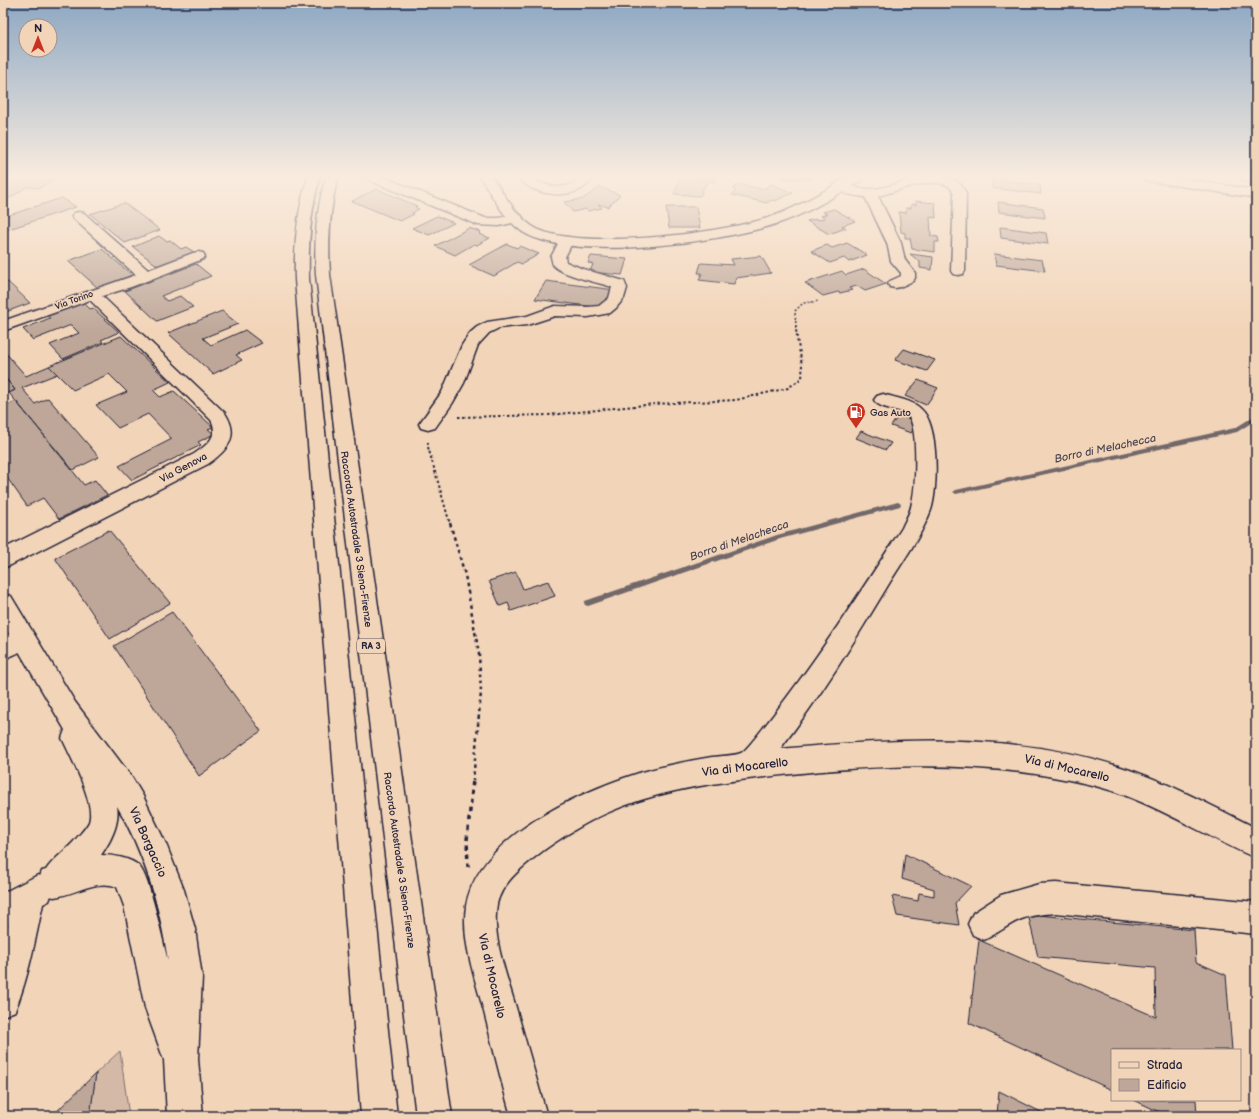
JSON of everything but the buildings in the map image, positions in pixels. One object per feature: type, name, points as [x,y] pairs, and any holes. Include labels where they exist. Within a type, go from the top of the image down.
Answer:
[{"type":"main road","points":[[94,229],[146,276]]},
{"type":"main road","points":[[303,229],[301,247],[302,279],[379,1116]]},
{"type":"main road","name":"Raccordo Autostradale 3 Siena-Firenze","points":[[321,229],[320,245],[323,275],[434,1116]]},
{"type":"main road","points":[[530,229],[533,232],[551,238],[566,241],[603,243],[638,241],[741,229]]},
{"type":"main road","points":[[887,229],[894,243],[898,261],[908,273],[908,278],[895,284]]},
{"type":"main road","points":[[958,271],[959,229]]},
{"type":"main road","points":[[428,424],[434,412],[450,393],[471,341],[486,328],[506,322],[532,319],[556,310],[602,311],[611,306],[620,288],[619,284],[578,272],[560,264],[558,257],[566,241]]},
{"type":"main road","name":"Via Torino","points":[[3,326],[92,294],[126,284],[198,256]]},
{"type":"main road","name":"Via Genova","points":[[3,559],[200,459],[217,448],[223,438],[224,427],[220,417],[92,294]]},
{"type":"main road","points":[[748,766],[797,706],[816,678],[910,532],[921,509],[926,480],[923,430],[920,420],[918,416],[908,409],[884,400]]},
{"type":"main road","name":"Via Borgaccio","points":[[3,603],[13,643],[66,710],[121,786],[133,806],[156,854],[169,890],[180,929],[186,977],[181,1060],[185,1116]]},
{"type":"main road","points":[[3,910],[41,888],[84,853],[98,833],[104,817],[100,797],[66,710]]},
{"type":"main road","name":"Via di Mocarello","points":[[529,1116],[489,970],[481,926],[482,905],[488,889],[506,862],[536,837],[576,813],[622,793],[653,783],[684,776],[748,766],[838,757],[926,753],[974,753],[1021,758],[1079,769],[1128,783],[1172,802],[1256,843]]},
{"type":"main road","points":[[41,888],[98,870],[114,870],[128,876],[132,882],[139,906],[162,1008],[181,1060]]},
{"type":"main road","points":[[3,998],[41,888]]},
{"type":"main road","points":[[984,924],[1012,906],[1039,899],[1056,898],[1256,918]]},
{"type":"path","points":[[482,905],[473,889],[468,873],[467,856],[481,692],[479,654],[465,575],[428,447],[428,424],[438,420],[467,416],[548,415],[654,404],[736,400],[788,388],[802,378],[803,369],[796,339],[795,311],[803,304],[819,301]]},
{"type":"shaded area","points":[[120,1051],[129,1116],[90,1116],[96,1073]]},
{"type":"waterway","name":"Borro di Melachecca","points":[[956,492],[1237,430],[1256,417]]},
{"type":"waterway","name":"Borro di Melachecca","points":[[588,603],[779,537],[898,504]]},
{"type":"place","name":"Gas Auto","points":[[856,429]]}]
